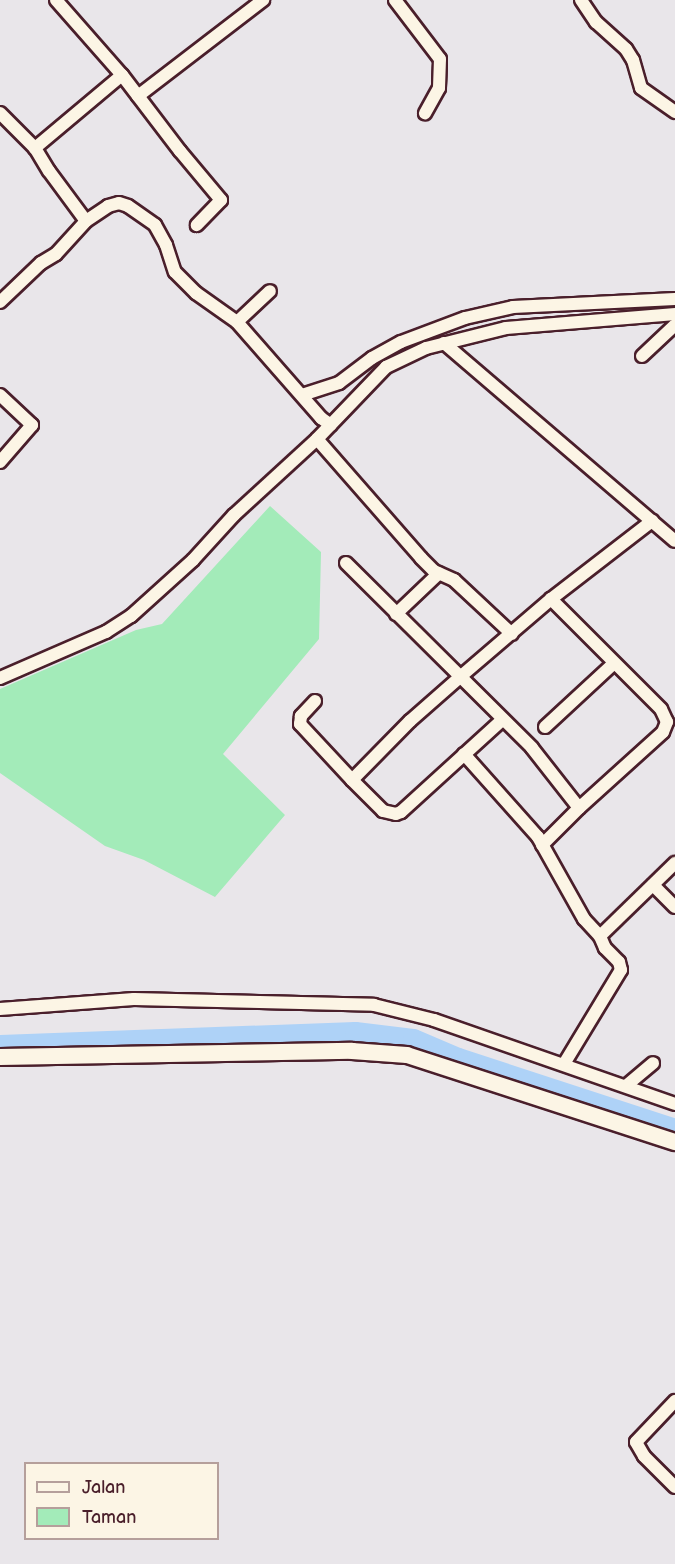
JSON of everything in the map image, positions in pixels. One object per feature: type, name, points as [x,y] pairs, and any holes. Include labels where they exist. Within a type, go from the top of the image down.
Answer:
[{"type":"street","points":[[56,0],[122,75],[221,200],[197,225]]},
{"type":"street","points":[[138,96],[263,0]]},
{"type":"street","points":[[395,0],[440,59],[439,88],[425,113]]},
{"type":"street","points":[[581,0],[596,22],[626,49],[633,60],[641,88],[675,112]]},
{"type":"street","points":[[35,148],[122,75]]},
{"type":"street","points":[[0,112],[35,148],[86,221]]},
{"type":"street","points":[[0,302],[41,263],[56,254],[86,221],[108,206],[118,203],[128,206],[155,225],[166,244],[175,272],[195,293],[237,322],[326,421]]},
{"type":"street","points":[[237,322],[270,291]]},
{"type":"street","points":[[303,396],[339,383],[391,347],[434,328],[465,318],[513,307],[675,299]]},
{"type":"street","points":[[0,678],[106,633],[131,616],[193,560],[234,515],[317,439],[326,421],[386,367],[426,348],[506,328],[675,314]]},
{"type":"street","points":[[642,356],[675,325]]},
{"type":"street","points":[[444,343],[675,541]]},
{"type":"street","points":[[0,395],[32,425],[0,462]]},
{"type":"street","points":[[317,439],[420,558],[439,573],[454,580],[512,634]]},
{"type":"street","points":[[352,780],[410,721],[460,677],[551,599],[652,521]]},
{"type":"street","points":[[346,563],[532,748],[579,808]]},
{"type":"street","points":[[396,614],[439,573]]},
{"type":"street","points":[[542,845],[579,808],[671,725],[661,709],[613,664],[551,599]]},
{"type":"street","points":[[545,727],[613,664]]},
{"type":"street","points":[[315,701],[302,716],[300,724],[383,811],[396,814],[502,720]]},
{"type":"street","points":[[465,754],[530,826],[584,920],[600,936],[605,948],[620,962],[621,970],[564,1064]]},
{"type":"street","points":[[600,936],[675,863]]},
{"type":"street","points":[[653,885],[675,907]]},
{"type":"street","points":[[0,1009],[134,999],[374,1005],[434,1020],[674,1102]]},
{"type":"street","points":[[0,1057],[352,1051],[407,1055],[675,1142]]},
{"type":"street","points":[[627,1085],[653,1063]]},
{"type":"street","points":[[675,1401],[636,1442],[644,1456],[675,1487]]},
{"type":"green space","points":[[270,506],[321,552],[319,639],[223,754],[285,815],[215,897],[144,860],[105,846],[0,773],[0,689],[136,630],[162,624]]},
{"type":"waterway","points":[[0,1045],[355,1032],[413,1039],[458,1058],[675,1129]]}]
